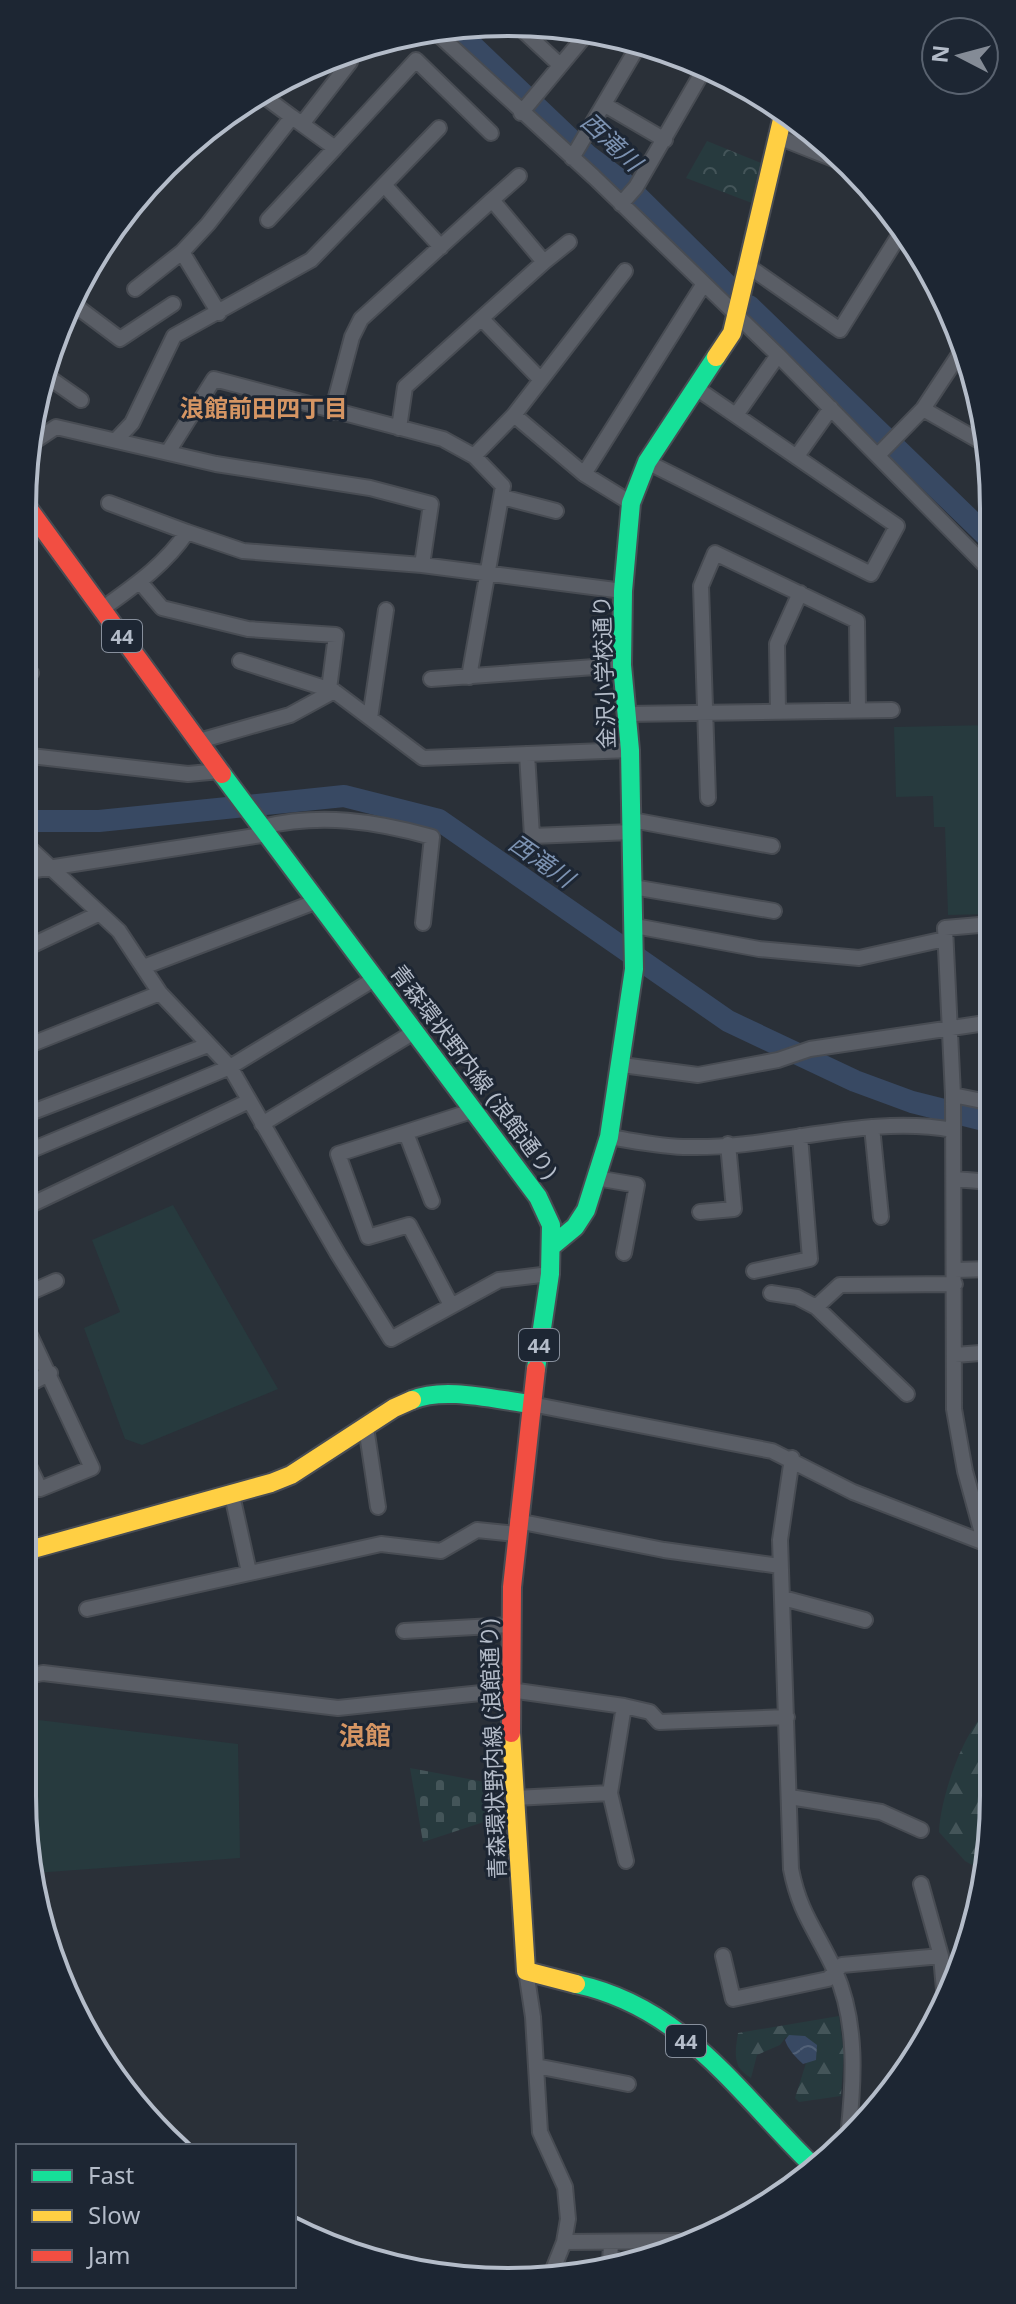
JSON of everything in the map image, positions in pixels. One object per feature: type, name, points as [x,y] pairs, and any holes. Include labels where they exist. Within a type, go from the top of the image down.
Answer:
[{"type":"main road","name":"金沢小学校通り","points":[[552,1246],[575,1227],[586,1210],[609,1137],[634,969],[630,750],[622,665],[623,591],[631,503],[647,462],[732,333],[781,124]]},
{"type":"main road","name":"青森環状野内線 (浪館通り)","points":[[36,519],[315,902],[475,1110],[543,1205],[551,1225],[550,1274],[516,1528],[511,1625],[510,1690],[526,1971]]},
{"type":"main road","points":[[36,1548],[232,1495],[291,1475],[394,1408],[422,1396],[460,1396],[531,1404]]},
{"type":"main road","name":"44","points":[[526,1971],[618,1996],[646,2007],[712,2064],[807,2160]]},
{"type":"street","points":[[530,37],[560,65]]},
{"type":"street","points":[[445,40],[528,104],[629,195],[703,285],[831,408],[887,447],[980,552]]},
{"type":"street","points":[[528,104],[580,42]]},
{"type":"street","points":[[577,151],[634,53]]},
{"type":"street","points":[[268,220],[416,60],[491,133]]},
{"type":"street","points":[[135,289],[182,252],[348,64]]},
{"type":"street","points":[[629,195],[665,140],[700,77]]},
{"type":"street","points":[[270,101],[335,148]]},
{"type":"street","points":[[605,105],[665,140]]},
{"type":"street","points":[[116,440],[132,423],[174,336],[311,260],[386,187],[439,128]]},
{"type":"street","points":[[778,137],[820,153]]},
{"type":"street","points":[[332,412],[352,337],[361,319],[519,176]]},
{"type":"street","points":[[386,187],[441,247]]},
{"type":"street","points":[[492,200],[544,262]]},
{"type":"street","points":[[748,266],[840,330],[896,240]]},
{"type":"street","points":[[399,428],[405,387],[569,242]]},
{"type":"street","points":[[182,252],[219,313]]},
{"type":"street","points":[[474,456],[514,415],[625,271]]},
{"type":"street","points":[[584,474],[703,285]]},
{"type":"street","points":[[80,309],[120,339],[173,304]]},
{"type":"street","points":[[482,319],[541,380]]},
{"type":"street","points":[[736,415],[778,355]]},
{"type":"street","points":[[887,447],[923,409],[956,359]]},
{"type":"street","points":[[168,452],[214,379],[443,439],[474,456],[503,486],[469,677]]},
{"type":"street","points":[[54,381],[81,400]]},
{"type":"street","points":[[647,462],[871,574],[897,526],[696,388]]},
{"type":"street","points":[[797,456],[831,408]]},
{"type":"street","points":[[923,409],[975,438]]},
{"type":"street","points":[[514,415],[584,474],[631,503]]},
{"type":"street","points":[[42,437],[56,427],[216,464],[370,488],[431,504],[422,565]]},
{"type":"street","points":[[502,497],[556,511]]},
{"type":"street","points":[[109,503],[243,551],[422,565],[623,591]]},
{"type":"street","points":[[102,609],[140,582],[174,552],[187,532]]},
{"type":"street","points":[[708,798],[701,586],[715,553],[857,621],[858,710]]},
{"type":"street","points":[[140,582],[162,608],[248,629],[336,635],[332,690]]},
{"type":"street","points":[[778,712],[777,644],[800,593]]},
{"type":"street","points":[[370,718],[386,610]]},
{"type":"street","points":[[240,661],[332,690],[423,758],[630,750]]},
{"type":"street","points":[[431,679],[622,665]]},
{"type":"street","points":[[199,741],[290,715],[332,690]]},
{"type":"street","points":[[626,714],[892,710]]},
{"type":"street","points":[[527,754],[532,836],[632,826],[772,846]]},
{"type":"street","points":[[36,757],[188,774],[220,771]]},
{"type":"street","points":[[36,870],[305,818],[349,820],[432,837],[423,923]]},
{"type":"street","points":[[36,853],[119,931],[146,966],[160,993],[230,1067],[391,1339],[499,1280],[550,1274]]},
{"type":"street","points":[[633,887],[774,911]]},
{"type":"street","points":[[146,966],[315,902]]},
{"type":"street","points":[[36,943],[98,914]]},
{"type":"street","points":[[980,925],[945,928],[953,1098],[954,1409],[965,1471],[980,1517]]},
{"type":"street","points":[[635,934],[859,958],[945,939]]},
{"type":"street","points":[[36,1148],[230,1067],[376,978]]},
{"type":"street","points":[[36,1042],[160,993]]},
{"type":"street","points":[[622,1065],[698,1075],[778,1060],[810,1049],[980,1024]]},
{"type":"street","points":[[262,1124],[414,1032]]},
{"type":"street","points":[[36,1111],[208,1045]]},
{"type":"street","points":[[953,1098],[980,1101]]},
{"type":"street","points":[[36,1199],[249,1101]]},
{"type":"street","points":[[451,1305],[409,1225],[368,1237],[338,1154],[475,1110]]},
{"type":"street","points":[[609,1137],[690,1147],[872,1127],[953,1127]]},
{"type":"street","points":[[872,1127],[881,1217]]},
{"type":"street","points":[[406,1133],[432,1201]]},
{"type":"street","points":[[754,1271],[810,1259],[800,1136]]},
{"type":"street","points":[[700,1212],[734,1209],[728,1144]]},
{"type":"street","points":[[596,1178],[637,1185],[624,1253]]},
{"type":"street","points":[[954,1179],[980,1181]]},
{"type":"street","points":[[816,1307],[840,1285],[955,1277],[980,1272]]},
{"type":"street","points":[[36,1290],[56,1281]]},
{"type":"street","points":[[771,1293],[797,1297],[816,1307],[907,1394]]},
{"type":"street","points":[[36,1346],[92,1468],[40,1489],[36,1481]]},
{"type":"street","points":[[955,1355],[980,1353]]},
{"type":"street","points":[[36,1380],[50,1373]]},
{"type":"street","points":[[531,1404],[792,1458],[853,1492],[980,1541]]},
{"type":"street","points":[[366,1427],[378,1507]]},
{"type":"street","points":[[792,1458],[780,1540],[791,1869],[798,1903],[835,1971],[845,1999],[853,2051],[849,2123]]},
{"type":"street","points":[[232,1495],[249,1572]]},
{"type":"street","points":[[87,1609],[381,1544],[441,1551],[477,1530],[516,1528],[780,1566]]},
{"type":"street","points":[[783,1598],[865,1620]]},
{"type":"street","points":[[404,1631],[511,1625]]},
{"type":"street","points":[[36,1674],[338,1708],[510,1690],[624,1706],[650,1712],[659,1722],[787,1717]]},
{"type":"street","points":[[624,1706],[610,1793],[626,1861]]},
{"type":"street","points":[[515,1798],[610,1793]]},
{"type":"street","points":[[790,1797],[881,1812],[921,1830]]},
{"type":"street","points":[[921,1884],[946,1972]]},
{"type":"street","points":[[723,1956],[733,1999],[828,1979],[842,1965],[941,1956]]},
{"type":"street","points":[[526,1971],[540,2132],[565,2187],[568,2219],[564,2242],[555,2265]]},
{"type":"street","points":[[536,2066],[628,2084]]},
{"type":"street","points":[[564,2242],[665,2241]]},
{"type":"street","points":[[610,2257],[611,2242]]},
{"type":"green space","points":[[707,141],[761,163],[752,203],[686,178]]},
{"type":"green space","points":[[980,725],[980,914],[948,915],[945,827],[934,827],[933,796],[896,797],[894,727]]},
{"type":"green space","points":[[173,1205],[278,1389],[142,1445],[125,1439],[84,1328],[120,1312],[92,1240]]},
{"type":"green space","points":[[980,1718],[979,1827],[975,1866],[965,1861],[939,1832],[949,1782]]},
{"type":"green space","points":[[36,1720],[238,1744],[240,1858],[42,1872],[37,1827]]},
{"type":"green space","points":[[410,1768],[485,1782],[488,1803],[498,1804],[499,1817],[423,1842]]},
{"type":"green space","points":[[839,2016],[844,2053],[841,2096],[799,2102],[795,2098],[806,2063],[786,2037],[780,2045],[757,2055],[751,2078],[738,2064],[738,2033]]},
{"type":"water","points":[[789,2035],[805,2036],[817,2045],[816,2060],[803,2064],[786,2043]]},
{"type":"waterway","name":"西滝川","points":[[465,38],[587,155],[624,183],[731,289]]},
{"type":"waterway","name":"西滝川","points":[[749,306],[980,529]]},
{"type":"waterway","name":"西滝川","points":[[36,821],[99,821],[344,796],[439,820],[728,1021],[855,1081],[912,1102],[980,1119]]},
{"type":"traffic: fast","points":[[552,1246],[575,1227],[586,1210],[609,1137],[634,969],[630,750],[622,665],[623,591],[631,503],[647,462],[716,357]]},
{"type":"traffic: fast","points":[[222,774],[538,1197],[551,1225],[550,1274],[536,1369]]},
{"type":"traffic: fast","points":[[412,1400],[455,1394],[531,1404]]},
{"type":"traffic: fast","points":[[576,1984],[614,1995],[679,2032],[734,2082],[807,2160]]},
{"type":"traffic: slow","points":[[716,357],[732,333],[781,124]]},
{"type":"traffic: slow","points":[[36,1548],[271,1483],[291,1475],[394,1408],[412,1400]]},
{"type":"traffic: slow","points":[[511,1733],[526,1971],[576,1984]]},
{"type":"traffic: jam","points":[[36,519],[222,774]]},
{"type":"traffic: jam","points":[[511,1733],[512,1587],[536,1369]]},
{"type":"district","name":"浪館前田四丁目","points":[[264,407]]},
{"type":"district","name":"浪館","points":[[365,1735]]}]
